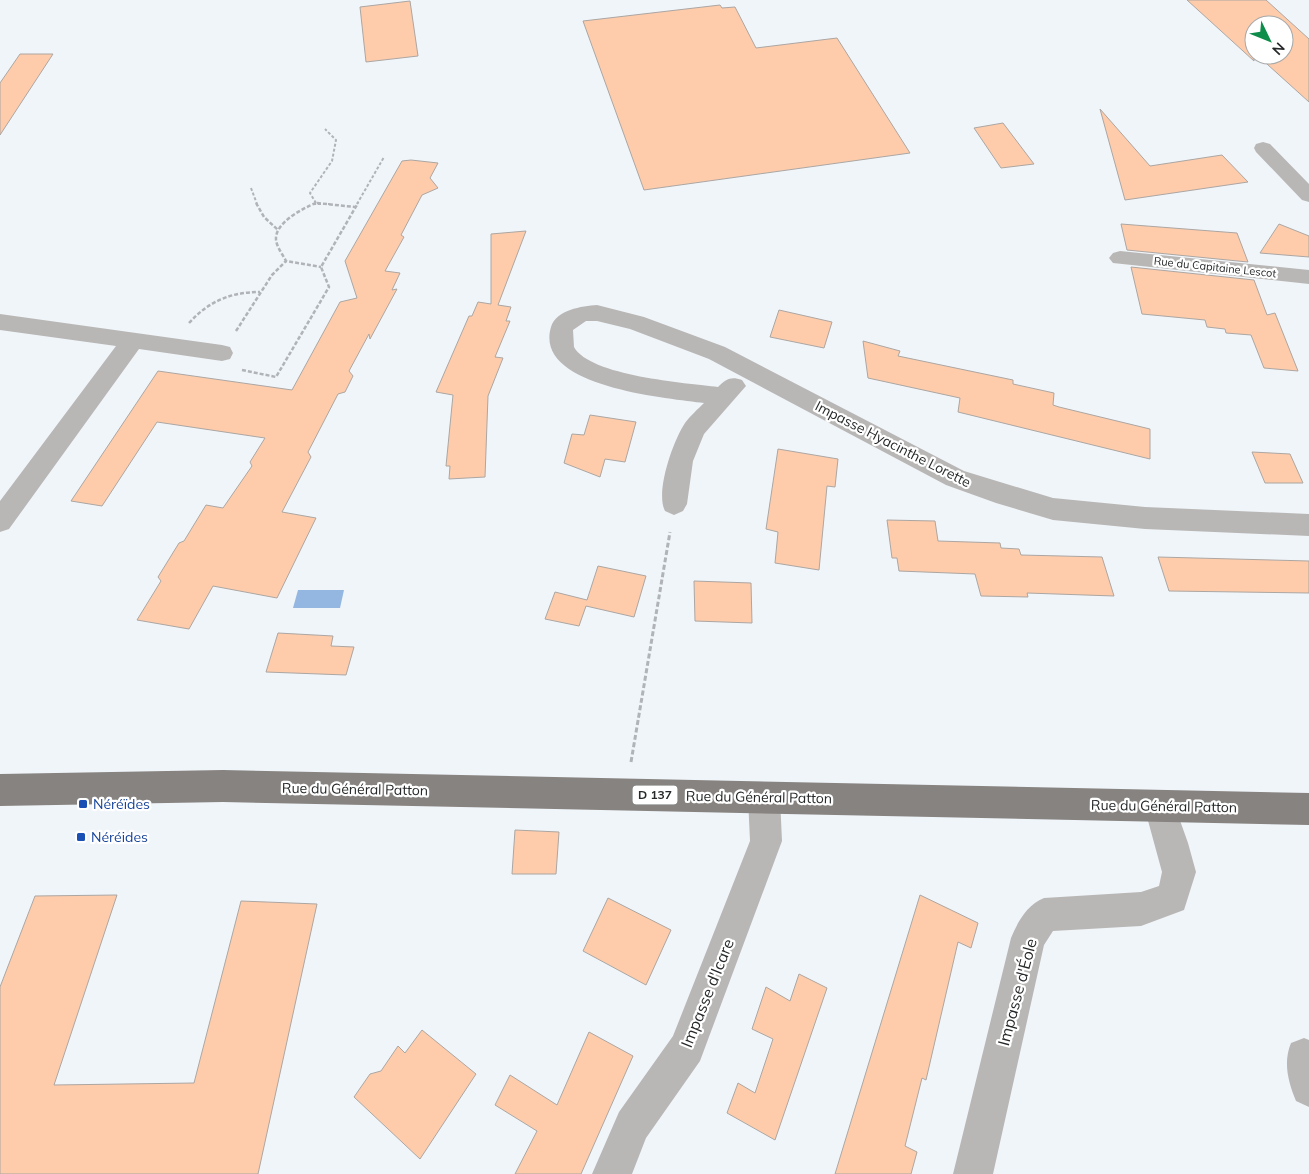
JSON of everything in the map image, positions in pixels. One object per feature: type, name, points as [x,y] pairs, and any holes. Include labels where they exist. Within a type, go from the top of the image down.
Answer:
[{"type":"main road","name":"Rue du Général Patton","points":[[0,790],[223,786],[1309,809]]},
{"type":"street","points":[[1263,148],[1309,196]]},
{"type":"street","name":"Rue du Capitaine Lescot","points":[[1120,258],[1309,277]]},
{"type":"street","name":"Impasse Hyacinthe Lorette","points":[[724,397],[596,375],[569,359],[560,342],[562,326],[581,314],[597,313],[636,323],[717,352],[955,478],[996,494],[1053,509],[1145,518],[1309,525]]},
{"type":"street","points":[[0,322],[132,342],[222,353]]},
{"type":"street","points":[[0,521],[132,342]]},
{"type":"street","points":[[674,504],[680,460],[694,429],[751,369]]},
{"type":"street","name":"Impasse d'Icare","points":[[612,1174],[632,1125],[687,1048],[766,841],[764,798]]},
{"type":"street","name":"Impasse d'Éole","points":[[973,1174],[1028,938],[1044,915],[1141,909],[1172,898],[1179,872],[1172,842],[1160,806]]},
{"type":"path","points":[[316,203],[310,193],[313,182],[334,157],[336,140],[325,129]]},
{"type":"path","points":[[321,267],[384,157]]},
{"type":"path","points":[[251,188],[259,212],[267,222],[278,230]]},
{"type":"path","points":[[286,261],[276,240],[278,230],[299,210],[316,203],[356,207]]},
{"type":"path","points":[[286,261],[321,267]]},
{"type":"path","points":[[286,261],[272,275],[260,292],[217,364],[276,377],[329,287],[321,267]]},
{"type":"path","points":[[171,347],[198,312],[211,303],[227,295],[247,291],[260,292]]},
{"type":"path","points":[[626,794],[674,504]]},
{"type":"water","points":[[298,590],[344,590],[340,608],[293,608]]},
{"type":"building","points":[[1187,0],[1266,0],[1283,15],[1244,15],[1244,52]]},
{"type":"building","points":[[410,1],[418,56],[366,62],[360,7]]},
{"type":"building","points":[[720,5],[722,8],[735,7],[756,48],[837,38],[910,153],[644,190],[583,21]]},
{"type":"building","points":[[1294,25],[1309,39],[1309,102],[1268,65],[1294,65]]},
{"type":"building","points":[[20,54],[53,54],[0,135],[0,83]]},
{"type":"building","points":[[1100,109],[1150,166],[1222,155],[1248,182],[1125,200]]},
{"type":"building","points":[[1003,123],[1034,164],[1001,168],[974,128]]},
{"type":"building","points":[[402,161],[438,163],[430,178],[438,188],[422,195],[401,235],[404,237],[385,271],[400,273],[392,290],[397,289],[370,339],[369,334],[349,371],[353,376],[345,392],[338,394],[308,452],[311,457],[282,512],[316,518],[277,598],[213,586],[189,629],[137,620],[161,581],[158,577],[179,543],[184,541],[206,505],[223,508],[252,466],[250,462],[265,438],[157,422],[102,506],[71,501],[158,371],[292,390],[340,302],[357,298],[345,261]]},
{"type":"building","points":[[1121,224],[1237,233],[1248,262],[1127,250]]},
{"type":"building","points":[[1279,224],[1309,236],[1309,257],[1260,253]]},
{"type":"building","points":[[526,231],[498,305],[511,307],[506,321],[510,321],[495,357],[503,358],[488,396],[485,477],[449,479],[450,466],[446,466],[453,395],[436,392],[469,316],[472,316],[478,302],[491,304],[491,234]]},
{"type":"building","points":[[1131,267],[1254,280],[1267,315],[1275,313],[1298,371],[1264,368],[1251,335],[1226,333],[1225,329],[1207,327],[1205,320],[1142,314]]},
{"type":"building","points":[[779,310],[832,322],[824,348],[770,337]]},
{"type":"building","points":[[863,341],[900,351],[898,356],[1013,380],[1013,384],[1054,393],[1053,405],[1150,429],[1150,459],[958,412],[960,398],[868,378]]},
{"type":"building","points":[[590,415],[636,422],[625,462],[605,459],[600,477],[564,463],[572,434],[584,435]]},
{"type":"building","points":[[778,449],[838,459],[835,487],[827,486],[819,570],[775,563],[778,532],[766,529]]},
{"type":"building","points":[[1252,452],[1290,454],[1303,483],[1265,483]]},
{"type":"building","points":[[887,520],[935,521],[938,541],[1000,543],[1001,548],[1019,549],[1021,555],[1102,557],[1114,596],[1027,593],[1028,597],[981,596],[975,574],[899,571],[897,558],[892,558]]},
{"type":"building","points":[[1158,557],[1309,561],[1309,593],[1169,591]]},
{"type":"building","points":[[598,566],[646,576],[634,617],[586,606],[579,626],[545,619],[555,592],[587,600]]},
{"type":"building","points":[[694,581],[751,583],[752,623],[695,621]]},
{"type":"building","points":[[278,633],[333,636],[331,646],[354,647],[346,675],[266,672]]},
{"type":"building","points":[[515,830],[559,832],[556,874],[512,874]]},
{"type":"building","points":[[117,895],[54,1085],[194,1083],[241,901],[317,904],[258,1174],[0,1174],[0,987],[35,896]]},
{"type":"building","points":[[920,895],[978,923],[971,948],[958,942],[926,1080],[922,1078],[905,1146],[917,1152],[911,1174],[835,1174]]},
{"type":"building","points":[[608,898],[671,930],[646,985],[583,951]]},
{"type":"building","points":[[799,974],[827,988],[775,1140],[727,1113],[738,1083],[755,1093],[773,1039],[752,1029],[766,987],[790,1001]]},
{"type":"building","points":[[422,1030],[476,1074],[420,1159],[354,1097],[370,1074],[381,1071],[398,1046],[405,1053]]},
{"type":"building","points":[[589,1032],[633,1056],[581,1174],[515,1174],[537,1131],[495,1105],[510,1075],[557,1105]]},
{"type":"place","name":"Néréïdes","points":[[83,804]]},
{"type":"place","name":"Néréides","points":[[81,837]]}]
